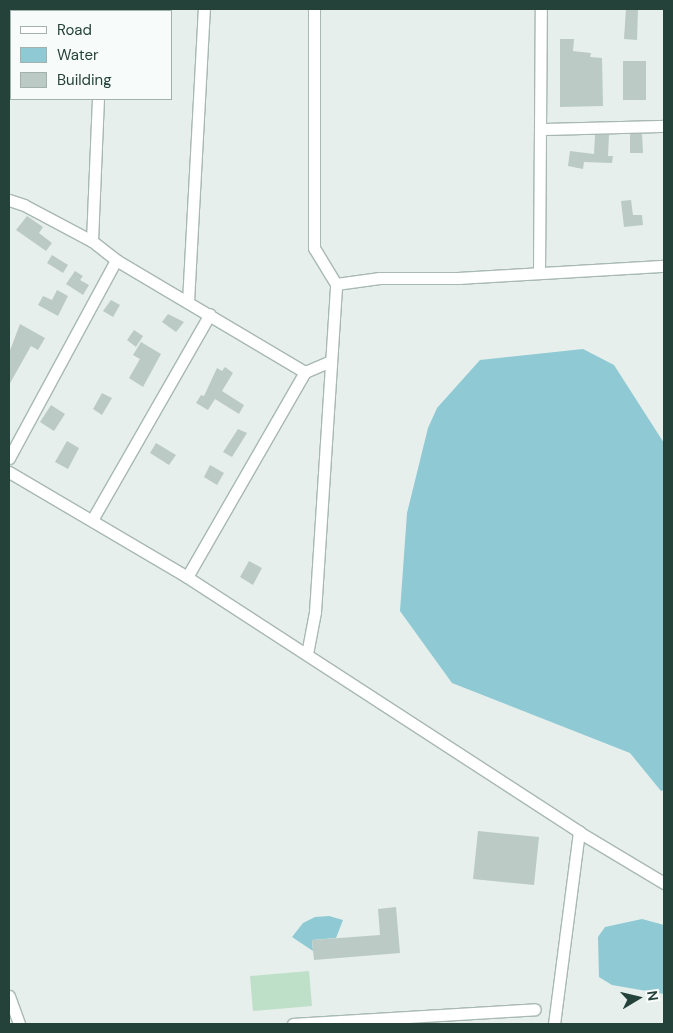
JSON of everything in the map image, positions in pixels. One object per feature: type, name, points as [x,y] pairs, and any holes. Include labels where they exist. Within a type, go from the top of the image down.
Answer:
[{"type":"street","points":[[188,302],[204,9]]},
{"type":"street","points":[[307,654],[315,612],[336,284],[314,248],[314,9]]},
{"type":"street","points":[[539,271],[541,9]]},
{"type":"street","points":[[92,241],[98,100]]},
{"type":"street","points":[[540,129],[664,126]]},
{"type":"street","points":[[9,200],[24,205],[92,241],[116,260],[305,372]]},
{"type":"street","points":[[9,458],[116,260]]},
{"type":"street","points":[[336,284],[380,278],[460,278],[539,271],[664,266]]},
{"type":"street","points":[[92,520],[210,314]]},
{"type":"street","points":[[187,578],[305,372],[331,361]]},
{"type":"street","points":[[9,472],[187,578],[579,832],[664,883]]},
{"type":"street","points":[[554,1024],[579,832]]},
{"type":"street","points":[[9,996],[19,1024]]},
{"type":"street","points":[[293,1024],[535,1009]]},
{"type":"green space","points":[[309,971],[312,1006],[253,1011],[250,976]]},
{"type":"water","points":[[583,349],[614,365],[664,443],[664,790],[661,791],[630,753],[452,683],[400,611],[407,513],[428,428],[437,408],[480,360]]},
{"type":"water","points":[[329,916],[343,920],[336,938],[312,940],[313,951],[292,937],[303,923],[315,917]]},
{"type":"water","points":[[642,919],[664,925],[664,994],[612,985],[599,977],[598,937],[605,927]]},
{"type":"building","points":[[626,9],[638,9],[637,40],[624,39]]},
{"type":"building","points":[[560,39],[574,39],[573,51],[591,53],[590,57],[602,58],[603,106],[560,107]]},
{"type":"building","points":[[623,61],[646,61],[646,100],[623,100]]},
{"type":"building","points":[[630,134],[642,134],[643,153],[630,153]]},
{"type":"building","points":[[595,135],[609,135],[608,156],[613,156],[612,163],[584,162],[583,169],[568,166],[570,151],[594,154]]},
{"type":"building","points":[[631,200],[633,215],[642,215],[643,225],[624,227],[621,201]]},
{"type":"building","points":[[27,216],[43,227],[39,233],[52,243],[46,251],[16,230]]},
{"type":"building","points":[[52,255],[68,265],[63,273],[47,263]]},
{"type":"building","points":[[75,271],[83,276],[80,280],[89,285],[83,295],[66,284]]},
{"type":"building","points":[[57,290],[68,296],[58,316],[38,305],[43,296],[52,300]]},
{"type":"building","points":[[111,300],[120,305],[113,317],[103,311]]},
{"type":"building","points":[[168,314],[184,322],[176,332],[162,322]]},
{"type":"building","points":[[20,324],[45,338],[38,350],[31,346],[9,385],[9,353]]},
{"type":"building","points":[[134,330],[143,336],[136,347],[127,340]]},
{"type":"building","points":[[141,342],[161,354],[143,387],[129,378],[140,359],[133,355]]},
{"type":"building","points":[[225,367],[233,373],[222,391],[244,405],[239,414],[215,399],[208,410],[196,403],[201,395],[204,396],[217,368],[222,371]]},
{"type":"building","points":[[102,393],[112,398],[102,415],[93,409]]},
{"type":"building","points":[[51,405],[65,414],[54,431],[40,422]]},
{"type":"building","points":[[238,429],[247,433],[232,457],[223,452]]},
{"type":"building","points":[[67,441],[79,448],[68,469],[55,462]]},
{"type":"building","points":[[156,443],[176,455],[169,465],[150,453]]},
{"type":"building","points":[[210,465],[224,473],[217,485],[204,477]]},
{"type":"building","points":[[249,561],[262,568],[253,585],[240,577]]},
{"type":"building","points":[[478,831],[539,837],[534,885],[473,879]]},
{"type":"building","points":[[396,907],[400,953],[314,960],[312,940],[380,935],[378,909]]}]
